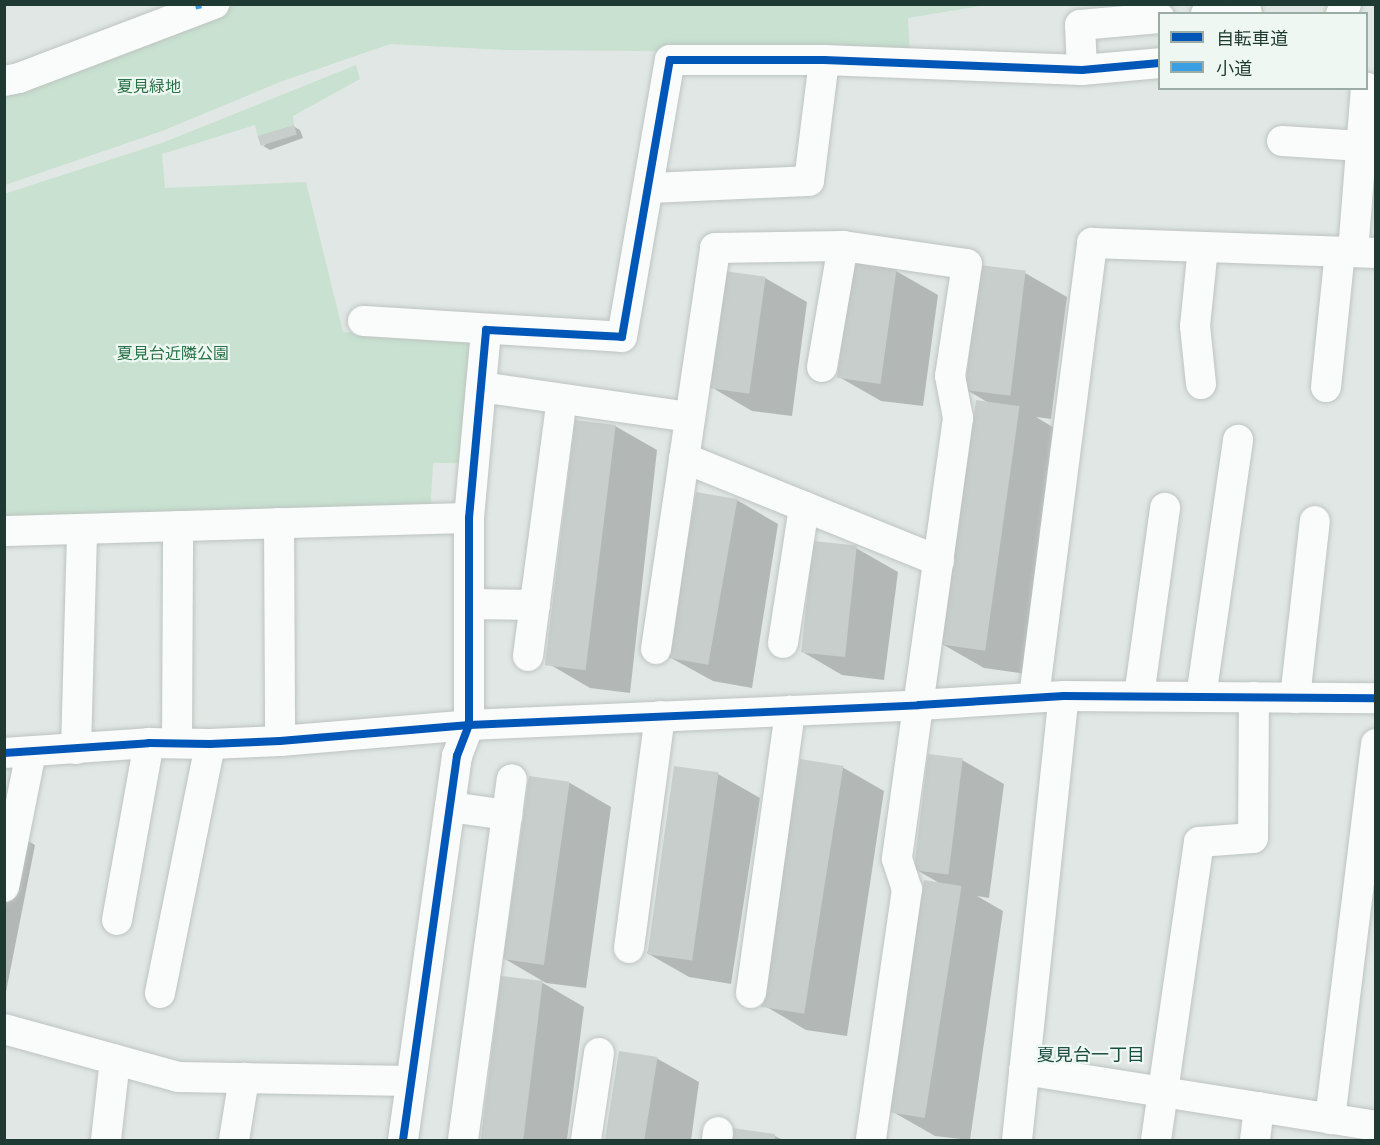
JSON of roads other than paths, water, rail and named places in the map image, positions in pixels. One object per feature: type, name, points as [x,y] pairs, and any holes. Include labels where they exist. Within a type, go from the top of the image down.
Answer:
[{"type":"street","points":[[4,81],[19,78],[214,4]]},
{"type":"street","points":[[1226,12],[1246,10],[1246,12]]},
{"type":"street","points":[[1082,70],[1080,25],[1158,18]]},
{"type":"street","points":[[363,321],[622,337],[670,60],[824,60],[1082,70],[1158,63]]},
{"type":"street","points":[[649,188],[809,181],[824,60]]},
{"type":"street","points":[[1326,387],[1356,252],[1366,90]]},
{"type":"street","points":[[1282,141],[1362,146]]},
{"type":"street","points":[[1034,697],[1092,243],[1356,252]]},
{"type":"street","points":[[822,367],[843,246]]},
{"type":"street","points":[[656,649],[714,248],[843,246],[967,264],[951,376],[958,418],[897,859],[907,888],[871,1140]]},
{"type":"street","points":[[1201,384],[1195,326],[1203,247]]},
{"type":"street","points":[[403,1140],[457,756],[469,725],[469,518],[486,330]]},
{"type":"street","points":[[481,387],[690,417]]},
{"type":"street","points":[[528,656],[562,399]]},
{"type":"street","points":[[1201,697],[1238,440]]},
{"type":"street","points":[[684,458],[939,561]]},
{"type":"street","points":[[783,643],[804,507]]},
{"type":"street","points":[[1139,696],[1165,508]]},
{"type":"street","points":[[4,531],[469,518]]},
{"type":"street","points":[[1295,698],[1315,521]]},
{"type":"street","points":[[279,523],[280,741]]},
{"type":"street","points":[[117,920],[163,743],[178,526]]},
{"type":"street","points":[[76,749],[82,529]]},
{"type":"street","points":[[469,604],[535,605]]},
{"type":"street","points":[[1017,1140],[1064,696]]},
{"type":"street","points":[[4,887],[18,753],[163,743],[210,744],[280,741],[469,725],[919,705],[1034,697],[1376,698]]},
{"type":"street","points":[[1156,1140],[1199,842],[1253,838],[1254,697]]},
{"type":"street","points":[[751,993],[790,711]]},
{"type":"street","points":[[629,948],[660,717]]},
{"type":"street","points":[[160,993],[210,744]]},
{"type":"street","points":[[1330,1119],[1368,878],[1376,744]]},
{"type":"street","points":[[463,1140],[512,779]]},
{"type":"street","points":[[450,807],[507,814]]},
{"type":"street","points":[[4,1029],[178,1077],[411,1081]]},
{"type":"street","points":[[586,1140],[599,1053]]},
{"type":"street","points":[[106,1140],[115,1060]]},
{"type":"street","points":[[1024,1070],[1330,1119],[1372,1131]]},
{"type":"street","points":[[234,1140],[244,1078]]},
{"type":"street","points":[[1255,1140],[1259,1107]]},
{"type":"district","name":"夏見台一丁目","points":[[1091,1054]]},
{"type":"park label","name":"夏見緑地","points":[[149,86]]},
{"type":"park label","name":"夏見台近隣公園","points":[[173,353]]}]
